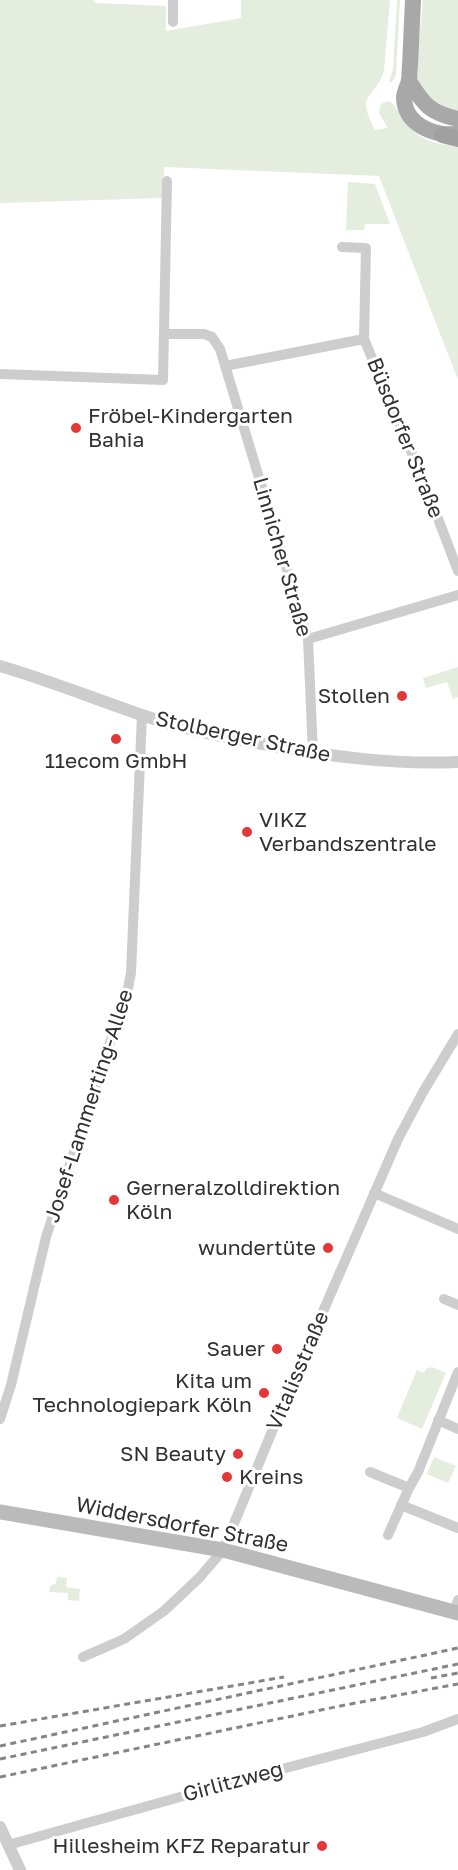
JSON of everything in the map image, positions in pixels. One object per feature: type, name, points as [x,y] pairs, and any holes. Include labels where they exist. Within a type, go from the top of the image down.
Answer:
[{"type":"main road","points":[[413,0],[409,81],[404,97],[409,115],[430,132],[453,136]]},
{"type":"main road","points":[[409,81],[423,103],[431,110],[439,115],[458,119]]},
{"type":"main road","name":"Widdersdorfer Straße","points":[[0,1512],[223,1550],[456,1609]]},
{"type":"street","points":[[173,0],[173,22]]},
{"type":"street","points":[[0,374],[163,380],[167,181]]},
{"type":"street","points":[[225,366],[364,339],[363,259],[366,248],[342,248]]},
{"type":"street","name":"Linnicher Straße","points":[[164,334],[204,334],[212,337],[220,349],[308,639],[313,753]]},
{"type":"street","name":"Büsdorfer Straße","points":[[364,339],[424,482],[458,571]]},
{"type":"street","points":[[308,639],[458,595]]},
{"type":"street","name":"Stolberger Straße","points":[[0,666],[33,675],[142,715],[196,731],[313,753],[364,759],[458,762]]},
{"type":"street","name":"Josef-Lammerting-Allee","points":[[0,1419],[11,1385],[46,1237],[131,974],[142,715]]},
{"type":"street","name":"Vitalisstraße","points":[[82,1656],[124,1639],[164,1611],[200,1577],[223,1550],[398,1139],[458,1034]]},
{"type":"street","points":[[374,1193],[458,1229]]},
{"type":"street","points":[[444,1299],[458,1305]]},
{"type":"street","points":[[388,1535],[418,1472],[458,1372]]},
{"type":"street","points":[[438,1420],[458,1429]]},
{"type":"street","points":[[370,1472],[409,1488]]},
{"type":"street","points":[[401,1505],[458,1528]]},
{"type":"street","name":"Girlitzweg","points":[[8,1845],[423,1732],[458,1719]]},
{"type":"street","points":[[0,1827],[20,1870]]},
{"type":"shaded area","points":[[0,0],[93,0],[96,3],[166,6],[166,31],[241,18],[241,0],[390,0],[384,71],[380,81],[368,97],[367,109],[375,130],[388,128],[379,113],[381,104],[388,101],[418,135],[433,142],[458,147],[458,380],[379,176],[164,167],[163,198],[0,203]]},
{"type":"shaded area","points":[[397,0],[400,0],[396,75],[392,82],[389,82],[393,69]]},
{"type":"shaded area","points":[[423,0],[458,0],[458,112],[439,110],[418,81],[417,61]]},
{"type":"shaded area","points":[[348,182],[375,184],[390,224],[365,224],[364,230],[346,230]]},
{"type":"shaded area","points":[[458,667],[458,697],[453,699],[447,682],[426,688],[423,678]]},
{"type":"shaded area","points":[[432,1367],[446,1373],[422,1429],[397,1418],[417,1370],[424,1373],[426,1369]]},
{"type":"shaded area","points":[[434,1457],[456,1466],[448,1483],[427,1474]]},
{"type":"shaded area","points":[[57,1577],[67,1578],[66,1587],[80,1589],[79,1601],[68,1600],[68,1593],[49,1592],[50,1586],[56,1583]]},
{"type":"railway","points":[[0,1746],[458,1648]]},
{"type":"railway","points":[[0,1759],[458,1664]]},
{"type":"railway","points":[[431,1678],[458,1673]]},
{"type":"railway","points":[[0,1726],[284,1677]]},
{"type":"railway","points":[[0,1777],[345,1705],[458,1684]]},
{"type":"place","name":"Fröbel-Kindergarten Bahia","points":[[76,428]]},
{"type":"place","name":"Stollen","points":[[402,696]]},
{"type":"place","name":"11ecom GmbH","points":[[116,739]]},
{"type":"place","name":"VIKZ Verbandszentrale","points":[[247,832]]},
{"type":"place","name":"Gerneralzolldirektion Köln","points":[[114,1200]]},
{"type":"place","name":"wundertüte","points":[[328,1248]]},
{"type":"place","name":"Sauer","points":[[277,1349]]},
{"type":"place","name":"Kita um Technologiepark Köln","points":[[264,1393]]},
{"type":"place","name":"SN Beauty","points":[[238,1454]]},
{"type":"place","name":"Kreins","points":[[227,1477]]},
{"type":"place","name":"Hillesheim KFZ Reparatur","points":[[322,1846]]}]
